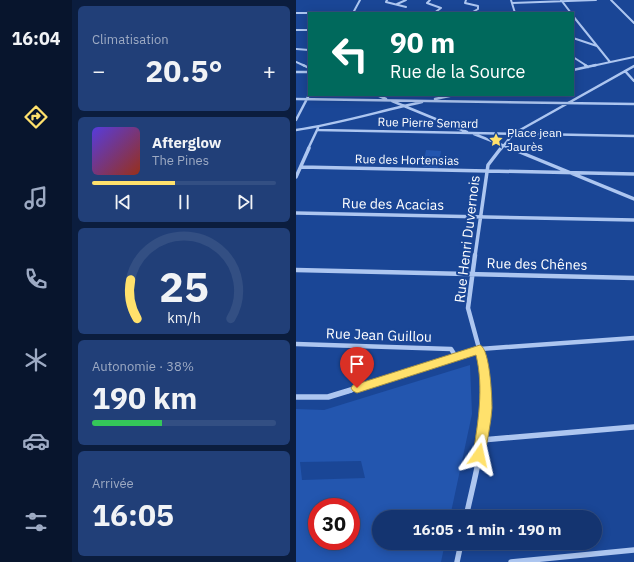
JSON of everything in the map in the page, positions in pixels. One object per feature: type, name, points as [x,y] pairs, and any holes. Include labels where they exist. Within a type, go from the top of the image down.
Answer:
[{"type":"street","points":[[354,12],[360,0]]},
{"type":"street","points":[[387,0],[386,2],[406,7]]},
{"type":"street","points":[[397,4],[406,0]]},
{"type":"street","points":[[430,0],[427,3],[441,8],[435,12]]},
{"type":"street","points":[[466,0],[464,3],[478,6],[478,9],[473,12]]},
{"type":"street","points":[[511,0],[515,12]]},
{"type":"street","points":[[512,3],[596,0]]},
{"type":"street","points":[[611,0],[634,23]]},
{"type":"street","points":[[561,1],[570,12]]},
{"type":"street","points":[[296,13],[308,13]]},
{"type":"street","points":[[574,17],[610,62]]},
{"type":"street","points":[[296,30],[308,30]]},
{"type":"street","points":[[574,38],[597,46]]},
{"type":"street","points":[[296,49],[308,50]]},
{"type":"street","points":[[574,70],[634,57]]},
{"type":"street","points":[[574,58],[589,67]]},
{"type":"street","points":[[296,62],[308,68]]},
{"type":"street","name":"Rue Henri Duvernois","points":[[467,510],[482,440],[486,408],[483,363],[468,308],[488,165],[513,134],[634,66]]},
{"type":"street","points":[[625,71],[634,81]]},
{"type":"street","points":[[296,72],[308,72]]},
{"type":"street","points":[[296,120],[308,96]]},
{"type":"street","points":[[380,96],[634,199]]},
{"type":"street","points":[[296,130],[318,129],[450,96]]},
{"type":"street","points":[[441,98],[443,100],[456,101]]},
{"type":"street","points":[[296,99],[388,99],[427,101],[634,104]]},
{"type":"street","points":[[296,177],[318,129]]},
{"type":"street","name":"Rue Pierre Semard","points":[[318,129],[634,136]]},
{"type":"street","points":[[296,162],[303,161]]},
{"type":"street","name":"Rue des Hortensias","points":[[301,167],[634,174]]},
{"type":"street","name":"Rue des Acacias","points":[[296,213],[634,220]]},
{"type":"street","name":"Rue des Chênes","points":[[296,270],[634,278]]},
{"type":"street","points":[[296,397],[328,397],[480,350],[634,338]]},
{"type":"street","name":"Rue Jean Guillou","points":[[296,344],[451,349],[456,357]]},
{"type":"street","points":[[482,440],[634,427]]},
{"type":"street","points":[[457,562],[460,550]]},
{"type":"street","points":[[511,562],[634,550]]},
{"type":"shaded area","points":[[426,150],[441,151],[438,168],[423,167]]},
{"type":"shaded area","points":[[470,365],[472,414],[451,510],[372,510],[372,550],[444,550],[441,562],[296,562],[296,409],[324,410]],"holes":[[[361,461],[365,478],[302,480],[300,462]]]},
{"type":"place","name":"Place jean Jaurès","points":[[496,140]]},
{"type":"route","points":[[357,388],[480,350],[483,363],[486,408],[479,455]]}]
